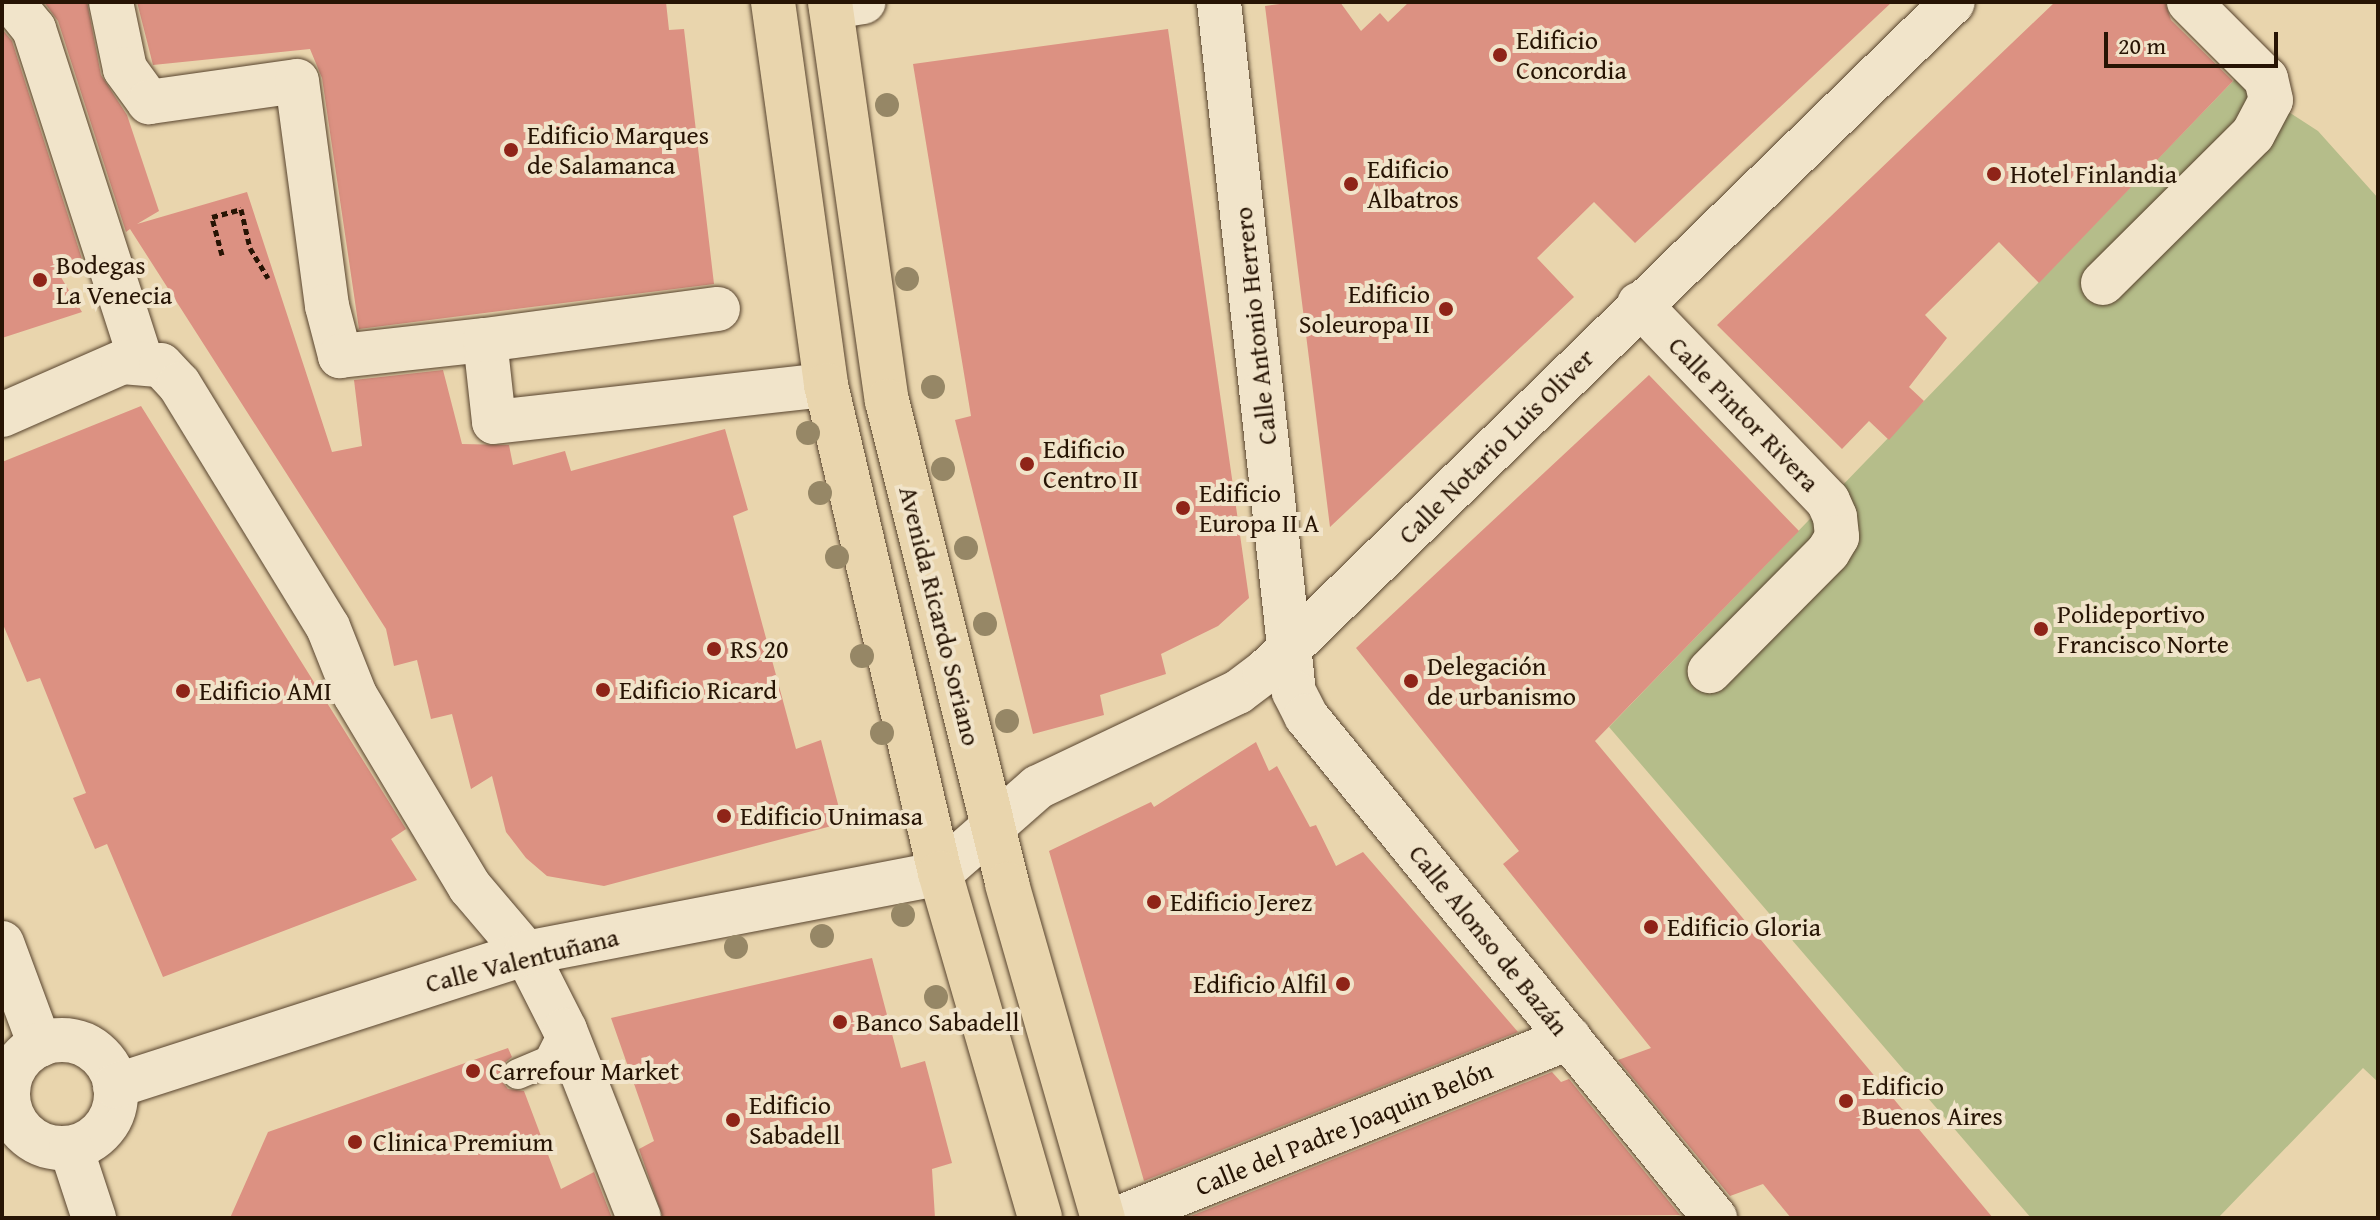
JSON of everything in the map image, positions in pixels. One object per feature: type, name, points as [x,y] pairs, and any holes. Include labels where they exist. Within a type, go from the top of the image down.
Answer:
[{"type":"main road","points":[[773,2],[826,385],[940,873],[1040,1218]]},
{"type":"main road","name":"Avenida Ricardo Soriano","points":[[842,4],[887,401],[992,826],[1103,1218]]},
{"type":"street","points":[[12,2],[34,29],[141,360]]},
{"type":"street","points":[[111,2],[125,69],[149,102],[297,81],[327,306],[340,356],[718,309]]},
{"type":"street","name":"Calle Antonio Herrero","points":[[1219,2],[1290,649]]},
{"type":"street","name":"Calle Notario Luis Oliver","points":[[940,873],[1038,787],[1238,692],[1290,649],[1639,304],[1953,2]]},
{"type":"street","points":[[2103,283],[2253,134],[2271,100],[2266,79],[2189,2]]},
{"type":"street","name":"Calle Pintor Rivera","points":[[1639,304],[1828,501],[1835,517],[1837,537],[1828,552],[1710,671]]},
{"type":"street","points":[[485,340],[494,422],[569,424],[826,385]]},
{"type":"street","points":[[2,415],[141,360],[161,365],[179,384],[328,627],[355,695],[470,887],[526,953],[565,1030],[639,1218]]},
{"type":"street","name":"Calle Alonso de Bazán","points":[[1290,649],[1294,692],[1306,716],[1715,1218]]},
{"type":"street","name":"Calle Valentuñana","points":[[115,1086],[526,953],[940,873]]},
{"type":"street","points":[[2,943],[40,1045]]},
{"type":"street","name":"Calle del Padre Joaquin Belón","points":[[1119,1218],[1569,1038]]},
{"type":"street","points":[[74,1042],[90,1048],[103,1059],[115,1086],[110,1120],[88,1142],[71,1148],[35,1141],[21,1130],[11,1114],[6,1077],[40,1045],[74,1042]]},
{"type":"street","points":[[71,1148],[94,1218]]},
{"type":"lane","points":[[518,1074],[549,1061],[565,1030]]},
{"type":"path","points":[[222,255],[212,217],[241,209],[249,232]]},
{"type":"green space","name":"Polideportivo Francisco Norte","points":[[2236,78],[2318,131],[2378,198],[2378,1082],[2363,1068],[2218,1218],[2031,1218],[1609,727]]},
{"type":"building","points":[[44,2],[87,2],[101,75],[127,115],[159,211],[137,224],[247,192],[332,452],[362,446],[354,380],[443,370],[462,444],[509,445],[513,465],[565,451],[571,471],[725,429],[748,510],[733,516],[796,749],[821,740],[843,823],[604,886],[547,876],[526,858],[506,832],[492,776],[471,789],[452,714],[431,719],[417,660],[394,666],[386,629],[130,229],[126,232],[58,21]]},
{"type":"building","name":"Edificio Marques de Salamanca","points":[[137,2],[666,2],[669,30],[684,29],[714,284],[359,329],[322,78],[310,49],[153,65]]},
{"type":"building","points":[[1340,2],[1361,31],[1380,13],[1388,22],[1409,2],[1892,2],[1635,243],[1594,202],[1537,258],[1574,297],[1330,527],[1265,6]]},
{"type":"building","points":[[2055,2],[2165,2],[2171,20],[2233,81],[2039,283],[1999,242],[1925,315],[1947,338],[1909,387],[1924,401],[1889,440],[1869,421],[1842,449],[1717,325]]},
{"type":"building","points":[[2,29],[12,41],[82,259],[59,274],[82,312],[2,338]]},
{"type":"building","points":[[1168,29],[1249,598],[1218,626],[1161,654],[1166,674],[1100,695],[1104,715],[1033,734],[955,420],[971,416],[913,64]]},
{"type":"building","points":[[1649,375],[1799,531],[1595,741],[1993,1218],[1791,1218],[1763,1184],[1730,1196],[1618,1060],[1651,1048],[1503,864],[1519,851],[1356,648]]},
{"type":"building","name":"Edificio AMI","points":[[141,406],[406,829],[391,839],[417,880],[163,977],[107,844],[95,849],[73,798],[86,793],[40,678],[27,682],[2,622],[2,462]]},
{"type":"building","points":[[1256,742],[1269,771],[1277,766],[1310,827],[1316,825],[1336,866],[1363,852],[1518,1032],[1144,1181],[1049,851],[1151,802],[1154,807]]},
{"type":"building","name":"Edificio Sabadell","points":[[872,958],[901,1068],[925,1061],[952,1163],[932,1169],[935,1218],[663,1218],[639,1149],[654,1141],[611,1018]]},
{"type":"building","points":[[508,1048],[512,1057],[503,1064],[501,1080],[508,1089],[524,1091],[561,1189],[594,1172],[612,1218],[230,1218],[268,1132]]},
{"type":"building","points":[[1552,1072],[1561,1082],[1569,1079],[1680,1215],[1186,1218]]},
{"type":"place","name":"Edificio Concordia","points":[[1500,55]]},
{"type":"place","name":"Edificio Marques de Salamanca","points":[[511,150]]},
{"type":"place","name":"Hotel Finlandia","points":[[1994,174]]},
{"type":"place","name":"Edificio Albatros","points":[[1351,184]]},
{"type":"place","name":"Bodegas La Venecia","points":[[40,280]]},
{"type":"place","name":"Edificio Soleuropa II","points":[[1446,309]]},
{"type":"place","name":"Edificio Centro II","points":[[1027,464]]},
{"type":"place","name":"Edificio Europa II A","points":[[1183,508]]},
{"type":"place","name":"Polideportivo Francisco Norte","points":[[2041,629]]},
{"type":"place","name":"RS 20","points":[[714,649]]},
{"type":"place","name":"Delegación de urbanismo","points":[[1411,681]]},
{"type":"place","name":"Edificio Ricard","points":[[603,690]]},
{"type":"place","name":"Edificio AMI","points":[[183,691]]},
{"type":"place","name":"Edificio Unimasa","points":[[724,816]]},
{"type":"place","name":"Edificio Jerez","points":[[1154,902]]},
{"type":"place","name":"Edificio Gloria","points":[[1651,927]]},
{"type":"place","name":"Edificio Alfil","points":[[1343,984]]},
{"type":"place","name":"Banco Sabadell","points":[[840,1022]]},
{"type":"place","name":"Carrefour Market","points":[[473,1071]]},
{"type":"place","name":"Edificio Buenos Aires","points":[[1846,1101]]},
{"type":"place","name":"Edificio Sabadell","points":[[733,1120]]},
{"type":"place","name":"Clinica Premium","points":[[355,1142]]}]
